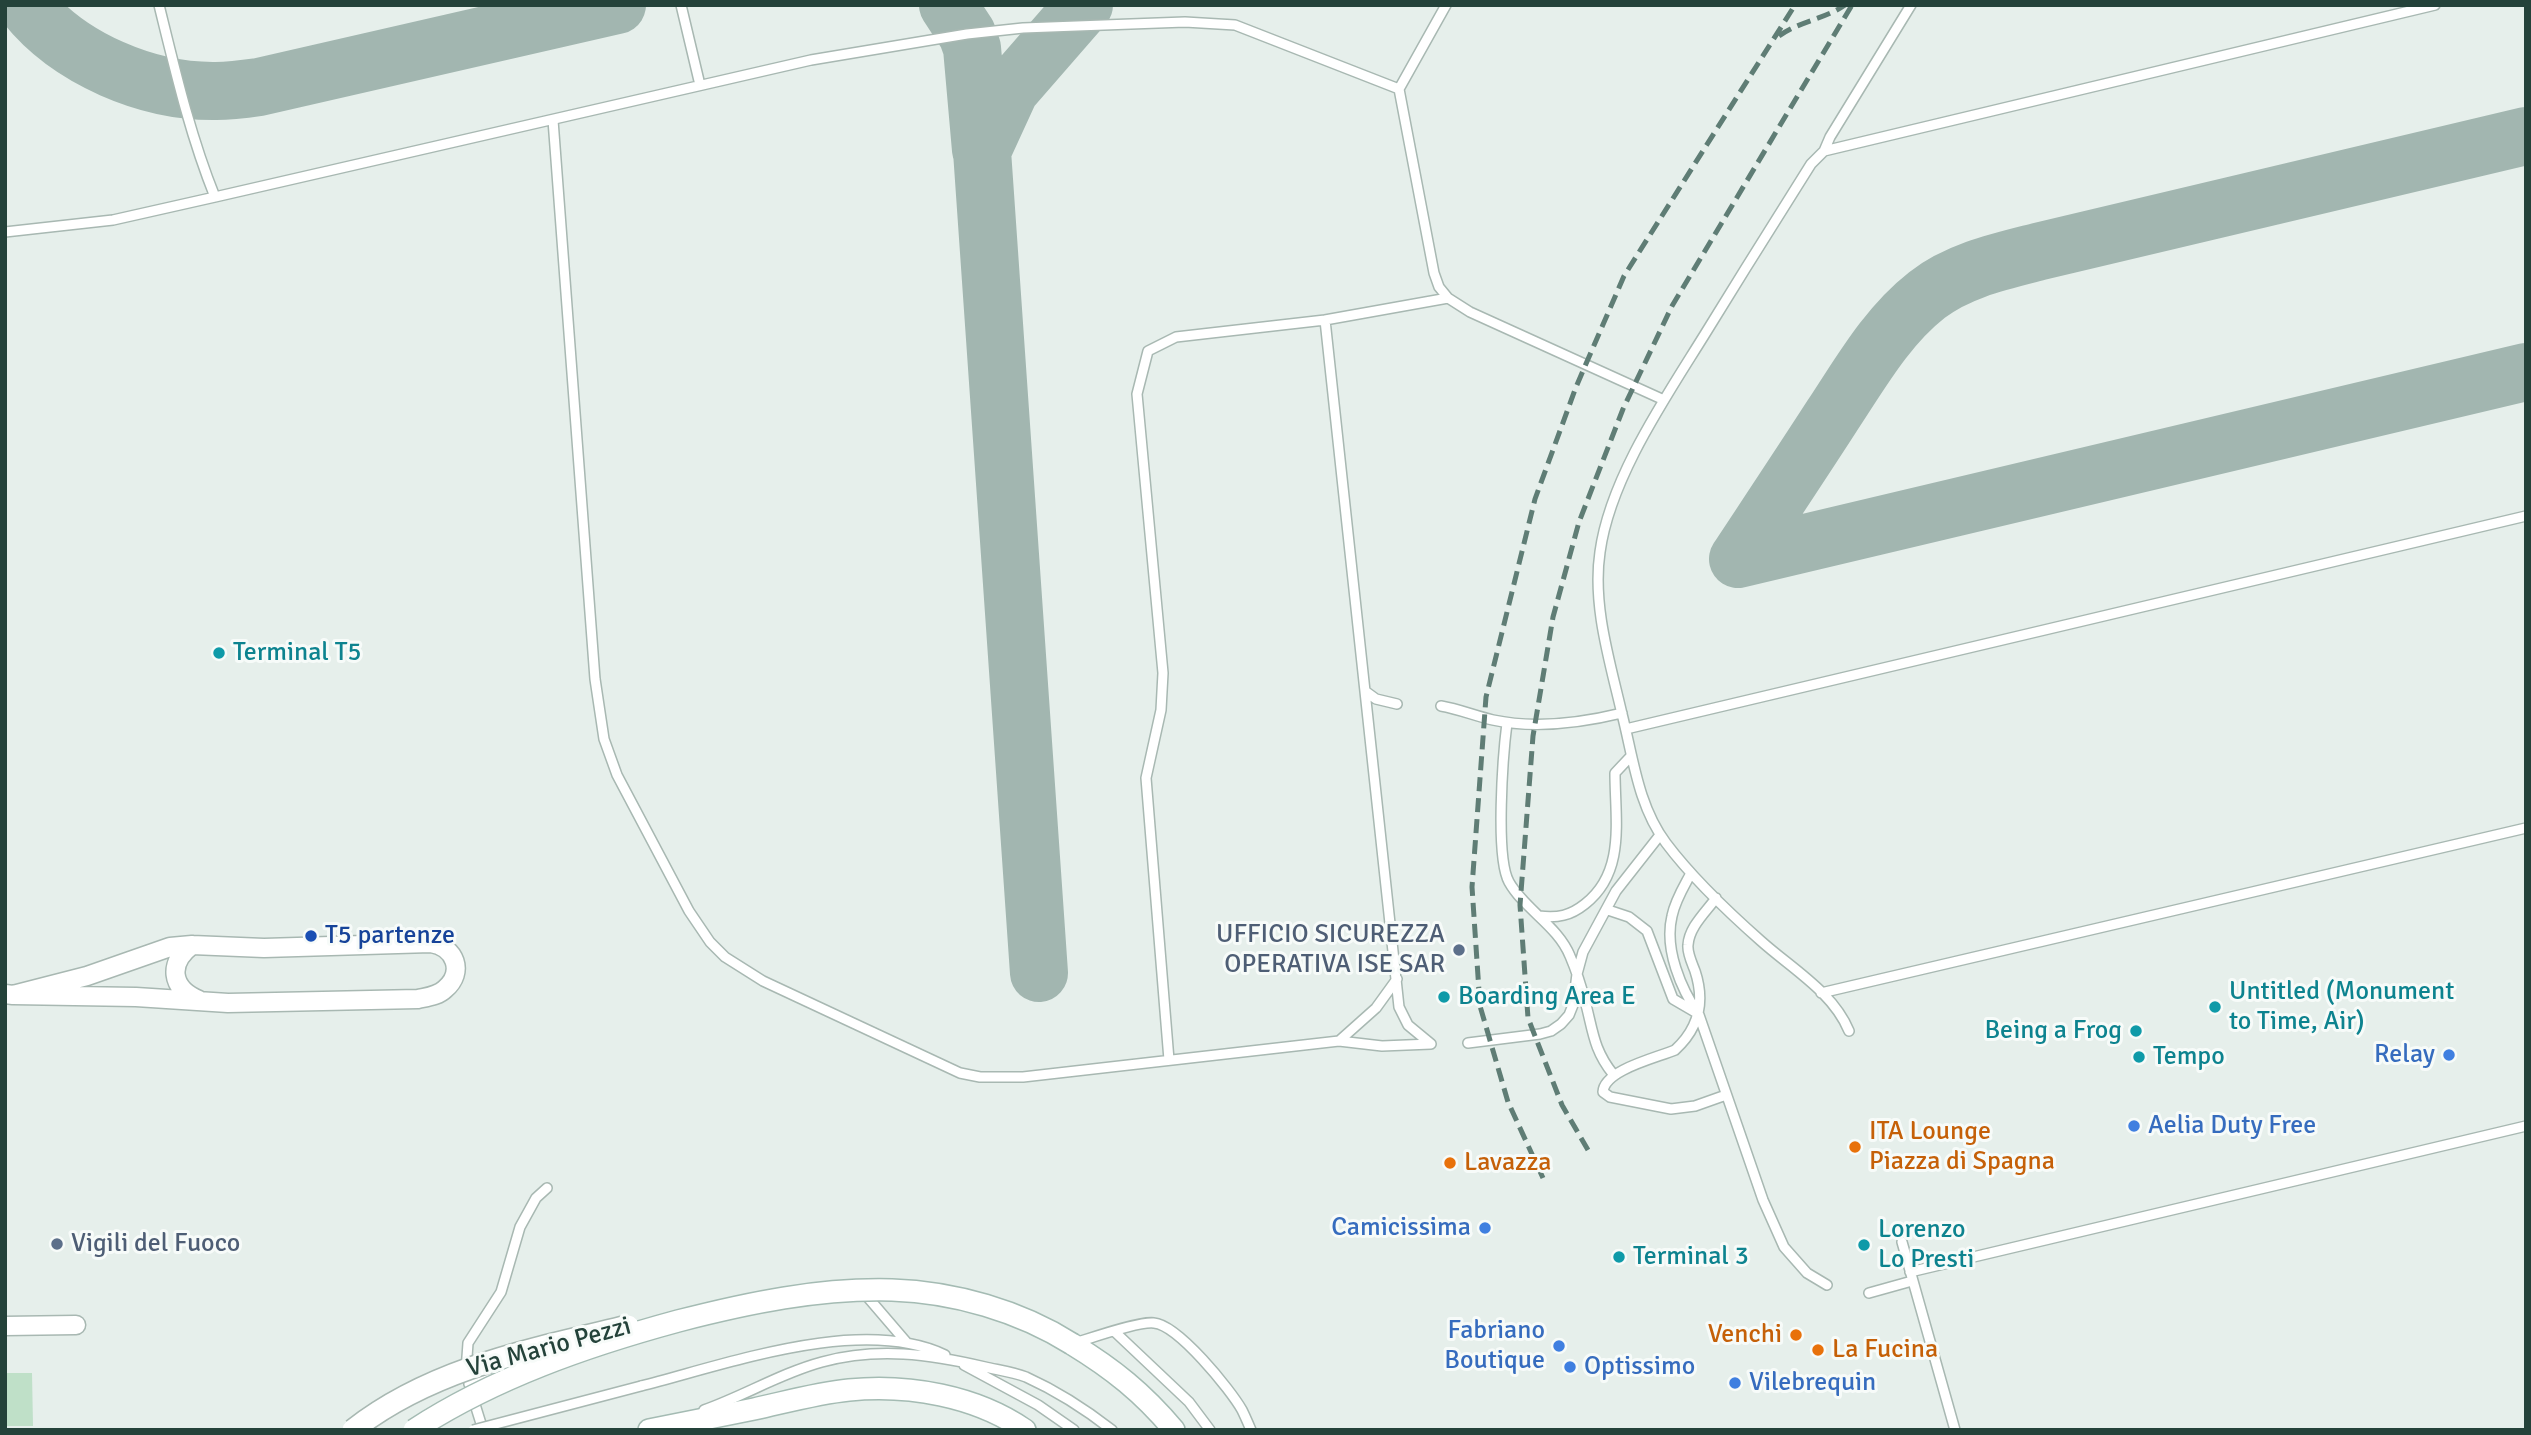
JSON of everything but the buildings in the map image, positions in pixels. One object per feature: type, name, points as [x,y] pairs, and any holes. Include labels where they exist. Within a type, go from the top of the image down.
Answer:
[{"type":"main road","points":[[415,1430],[484,1391],[583,1349],[757,1301],[862,1290],[925,1293],[996,1309],[1042,1327],[1109,1367],[1132,1386],[1174,1430]]},
{"type":"main road","name":"Via Mario Pezzi","points":[[353,1430],[377,1412],[415,1390],[477,1366],[643,1323],[757,1301]]},
{"type":"main road","points":[[649,1430],[834,1392],[869,1389],[905,1390],[952,1398],[994,1413],[1021,1428]]},
{"type":"street","points":[[431,943],[442,945],[451,951],[456,961],[456,972],[447,988],[432,996],[418,999],[204,1002],[136,997],[9,994],[87,976],[170,947],[192,945],[264,948],[431,943]]},
{"type":"street","points":[[192,945],[181,953],[175,974],[176,982],[192,997],[204,1002]]},
{"type":"street","points":[[5,1326],[76,1325]]},
{"type":"lane","points":[[159,5],[200,160],[215,197]]},
{"type":"lane","points":[[681,5],[700,85]]},
{"type":"lane","points":[[1446,5],[1399,89],[1439,288],[1448,298],[1470,312],[1664,400]]},
{"type":"lane","points":[[1849,1031],[1843,1018],[1821,993],[1760,941],[1690,875],[1660,835],[1640,791],[1622,713],[1598,588],[1600,554],[1613,502],[1664,400],[1811,164],[1824,151],[1911,5]]},
{"type":"lane","points":[[1824,151],[2435,5]]},
{"type":"lane","points":[[5,232],[113,220],[811,60],[967,34],[1034,28],[1215,22],[1258,32],[1399,89]]},
{"type":"lane","points":[[553,120],[595,679],[601,720],[621,785],[698,925],[725,957],[742,970],[960,1073],[1001,1078],[1339,1041],[1382,1046],[1431,1044],[1402,1017],[1399,1007],[1325,320]]},
{"type":"lane","points":[[1169,1060],[1146,778],[1161,710],[1163,673],[1138,394],[1148,351],[1176,337],[1325,320],[1448,298]]},
{"type":"lane","points":[[1626,729],[2526,516]]},
{"type":"lane","points":[[1365,691],[1376,699],[1397,704]]},
{"type":"lane","points":[[1441,706],[1507,723],[1558,723],[1604,718],[1622,713]]},
{"type":"lane","points":[[1507,723],[1503,768],[1503,866],[1509,881],[1524,902],[1568,951],[1577,974],[1596,1048],[1613,1074]]},
{"type":"lane","points":[[1539,916],[1563,917],[1574,912],[1603,886],[1615,858],[1615,773],[1631,755]]},
{"type":"lane","points":[[1821,993],[2526,828]]},
{"type":"lane","points":[[1468,1043],[1551,1031],[1561,1024],[1573,1005],[1583,952],[1608,911],[1616,891],[1660,835]]},
{"type":"lane","points":[[1690,875],[1671,917],[1671,947],[1685,995],[1699,1015],[1763,1200],[1784,1247],[1807,1273],[1827,1285]]},
{"type":"lane","points":[[1716,898],[1690,934],[1687,947],[1700,986],[1699,1015],[1682,1044],[1675,1050],[1613,1074],[1604,1083],[1603,1092],[1606,1095],[1671,1109],[1695,1106],[1726,1095]]},
{"type":"lane","points":[[1608,911],[1629,917],[1647,931],[1673,999],[1699,1015]]},
{"type":"lane","points":[[1339,1041],[1376,1008],[1397,979]]},
{"type":"lane","points":[[1869,1293],[1911,1277],[2526,1126]]},
{"type":"lane","points":[[483,1430],[469,1384],[465,1358],[468,1343],[502,1292],[520,1227],[536,1198],[547,1188]]},
{"type":"lane","points":[[1902,1242],[1955,1430]]},
{"type":"lane","points":[[469,1384],[534,1361],[737,1299],[793,1288],[853,1285],[869,1297],[907,1343]]},
{"type":"lane","points":[[1072,1344],[1126,1328],[1154,1323],[1165,1327],[1196,1353],[1220,1380],[1242,1410],[1251,1430]]},
{"type":"lane","points":[[1115,1332],[1180,1393],[1210,1430]]},
{"type":"lane","points":[[473,1430],[784,1350],[848,1340],[907,1343],[932,1349],[1038,1405],[1074,1430]]},
{"type":"lane","points":[[638,1430],[722,1404],[803,1368],[870,1353],[897,1353],[956,1360],[1023,1376],[1063,1395],[1112,1430]]},
{"type":"green space","points":[[5,1373],[32,1373],[33,1426],[5,1426]]},
{"type":"taxiway","points":[[26,5],[64,41],[112,69],[164,86],[216,91],[259,87],[617,5]]},
{"type":"taxiway","points":[[948,5],[967,34],[972,48],[981,150]]},
{"type":"taxiway","points":[[1039,973],[982,151],[1010,90],[1084,5]]},
{"type":"taxiway","points":[[1738,559],[1886,336],[1912,308],[1939,286],[1981,267],[2041,251],[2526,136]]},
{"type":"taxiway","points":[[1738,559],[2526,372]]},
{"type":"railway","points":[[1543,1178],[1508,1102],[1480,1006],[1472,887],[1486,697],[1535,499],[1576,387],[1624,276],[1795,5]]},
{"type":"railway","points":[[1779,36],[1845,5]]},
{"type":"railway","points":[[1588,1150],[1562,1105],[1528,1018],[1520,905],[1533,736],[1553,617],[1579,522],[1623,409],[1672,306],[1852,5]]},
{"type":"place","name":"Terminal T5","points":[[219,653]]},
{"type":"place","name":"T5 partenze","points":[[311,936]]},
{"type":"place","name":"UFFICIO SICUREZZA OPERATIVA ISE SAR","points":[[1459,950]]},
{"type":"place","name":"Boarding Area E","points":[[1444,997]]},
{"type":"place","name":"Untitled (Monument to Time, Air)","points":[[2215,1007]]},
{"type":"place","name":"Being a Frog","points":[[2136,1031]]},
{"type":"place","name":"Relay","points":[[2449,1055]]},
{"type":"place","name":"Tempo","points":[[2139,1057]]},
{"type":"place","name":"Aelia Duty Free","points":[[2134,1126]]},
{"type":"place","name":"ITA Lounge Piazza di Spagna","points":[[1855,1147]]},
{"type":"place","name":"Lavazza","points":[[1450,1163]]},
{"type":"place","name":"Camicissima","points":[[1485,1228]]},
{"type":"place","name":"Vigili del Fuoco","points":[[57,1244]]},
{"type":"place","name":"Lorenzo Lo Presti","points":[[1864,1245]]},
{"type":"place","name":"Terminal 3","points":[[1619,1257]]},
{"type":"place","name":"Venchi","points":[[1796,1335]]},
{"type":"place","name":"Fabriano Boutique","points":[[1559,1346]]},
{"type":"place","name":"La Fucina","points":[[1818,1350]]},
{"type":"place","name":"Optissimo","points":[[1570,1367]]},
{"type":"place","name":"Vilebrequin","points":[[1735,1383]]}]
